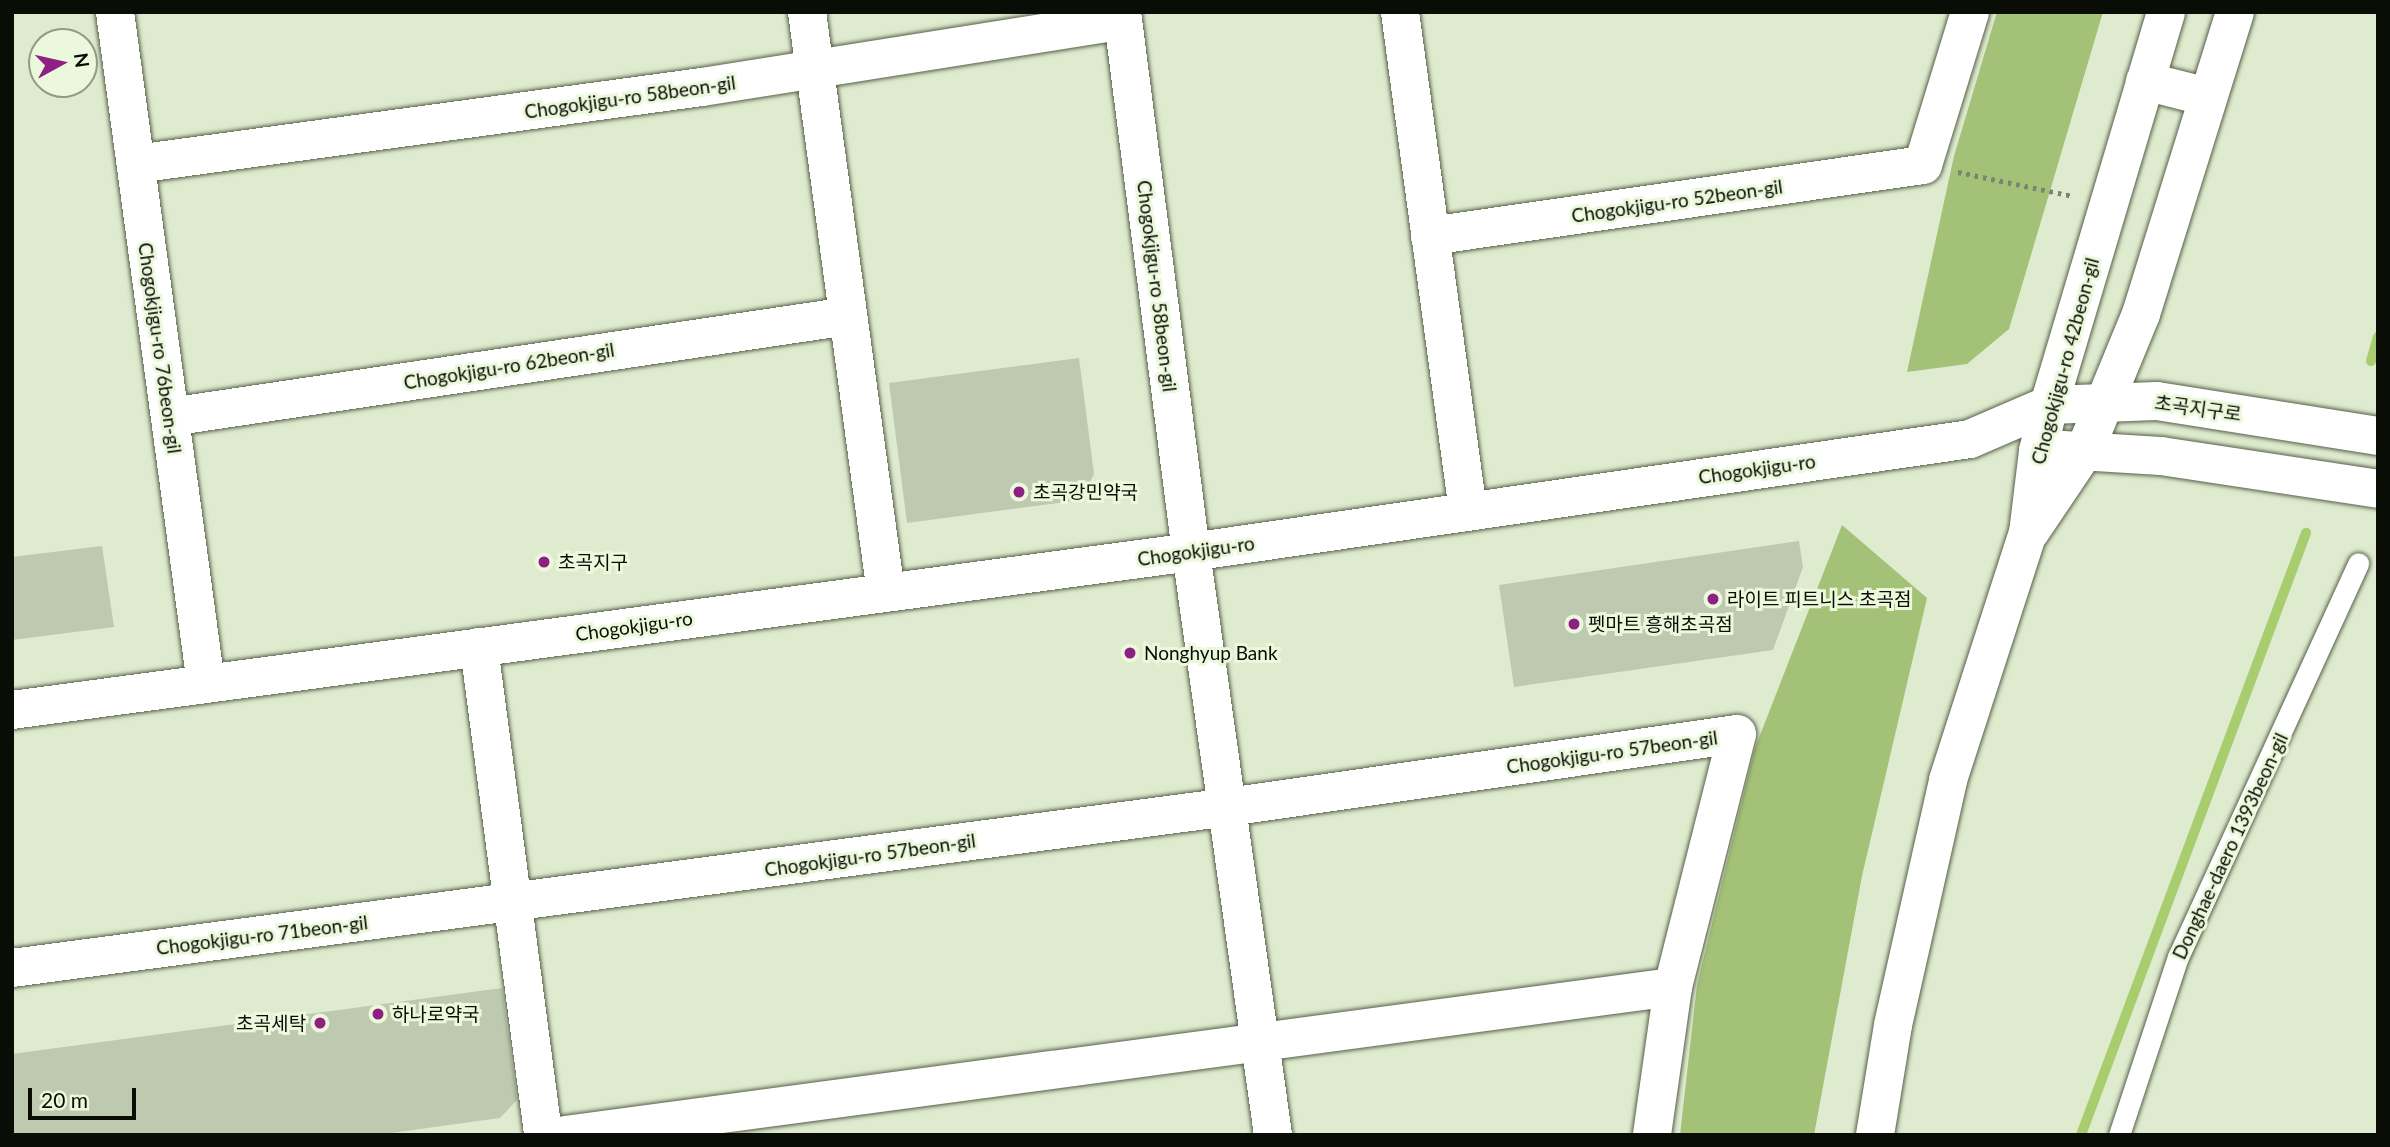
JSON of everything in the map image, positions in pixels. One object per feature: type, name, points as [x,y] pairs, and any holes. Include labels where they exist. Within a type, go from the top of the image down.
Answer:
[{"type":"street","name":"Chogokjigu-ro 76beon-gil","points":[[115,12],[206,684]]},
{"type":"street","points":[[807,12],[886,593]]},
{"type":"street","points":[[1400,12],[1468,511]]},
{"type":"street","points":[[1923,165],[1970,12]]},
{"type":"street","name":"Chogokjigu-ro 42beon-gil","points":[[2028,533],[2038,451],[2049,405],[2166,12]]},
{"type":"street","name":"Chogokjigu-ro 42beon-gil","points":[[2028,533],[2085,450],[2141,314],[2235,12]]},
{"type":"street","name":"Chogokjigu-ro 58beon-gil","points":[[135,164],[815,70],[1123,16],[1191,552]]},
{"type":"street","points":[[2145,81],[2208,97]]},
{"type":"street","name":"Chogokjigu-ro 52beon-gil","points":[[1430,236],[1923,165]]},
{"type":"street","name":"Chogokjigu-ro 62beon-gil","points":[[170,417],[848,316]]},
{"type":"street","name":"초곡지구로","points":[[1982,436],[2049,405],[2157,401],[2378,436]]},
{"type":"street","name":"Chogokjigu-ro","points":[[12,710],[1191,552],[1982,436],[2038,451],[2085,450],[2161,456],[2378,489]]},
{"type":"street","points":[[1875,1135],[1893,1025],[1948,780],[2028,533]]},
{"type":"street","points":[[1191,552],[1273,1135]]},
{"type":"street","points":[[479,647],[543,1135]]},
{"type":"street","name":"Chogokjigu-ro 57beon-gil","points":[[512,903],[1228,807],[1737,734],[1673,987],[1652,1135]]},
{"type":"street","name":"Chogokjigu-ro 71beon-gil","points":[[12,968],[512,903]]},
{"type":"street","points":[[565,1135],[1673,987]]},
{"type":"lane","name":"Donghae-daero 1393beon-gil","points":[[2119,1135],[2178,957],[2358,563]]},
{"type":"path","points":[[1923,165],[2108,204]]},
{"type":"green space","points":[[1997,12],[2103,12],[2009,329],[1967,364],[1907,372],[1954,156]]},
{"type":"green space","points":[[1842,525],[1927,598],[1862,876],[1814,1135],[1680,1135],[1697,985],[1755,748]]},
{"type":"building","points":[[1079,358],[1094,474],[1081,500],[907,523],[889,383]]},
{"type":"building","points":[[1799,541],[1803,567],[1773,650],[1514,687],[1499,585]]},
{"type":"building","points":[[102,546],[114,627],[12,640],[12,557]]},
{"type":"building","points":[[502,988],[517,1100],[500,1118],[377,1135],[12,1135],[12,1054]]},
{"type":"waterway","points":[[2371,361],[2378,337]]},
{"type":"waterway","points":[[2081,1135],[2306,533]]},
{"type":"place","name":"초곡강민약국","points":[[1019,492]]},
{"type":"place","name":"초곡지구","points":[[544,562]]},
{"type":"place","name":"라이트 피트니스 초곡점","points":[[1713,599]]},
{"type":"place","name":"펫마트 흥해초곡점","points":[[1574,624]]},
{"type":"place","name":"Nonghyup Bank","points":[[1130,653]]},
{"type":"place","name":"하나로약국","points":[[378,1014]]},
{"type":"place","name":"초곡세탁","points":[[320,1023]]}]
